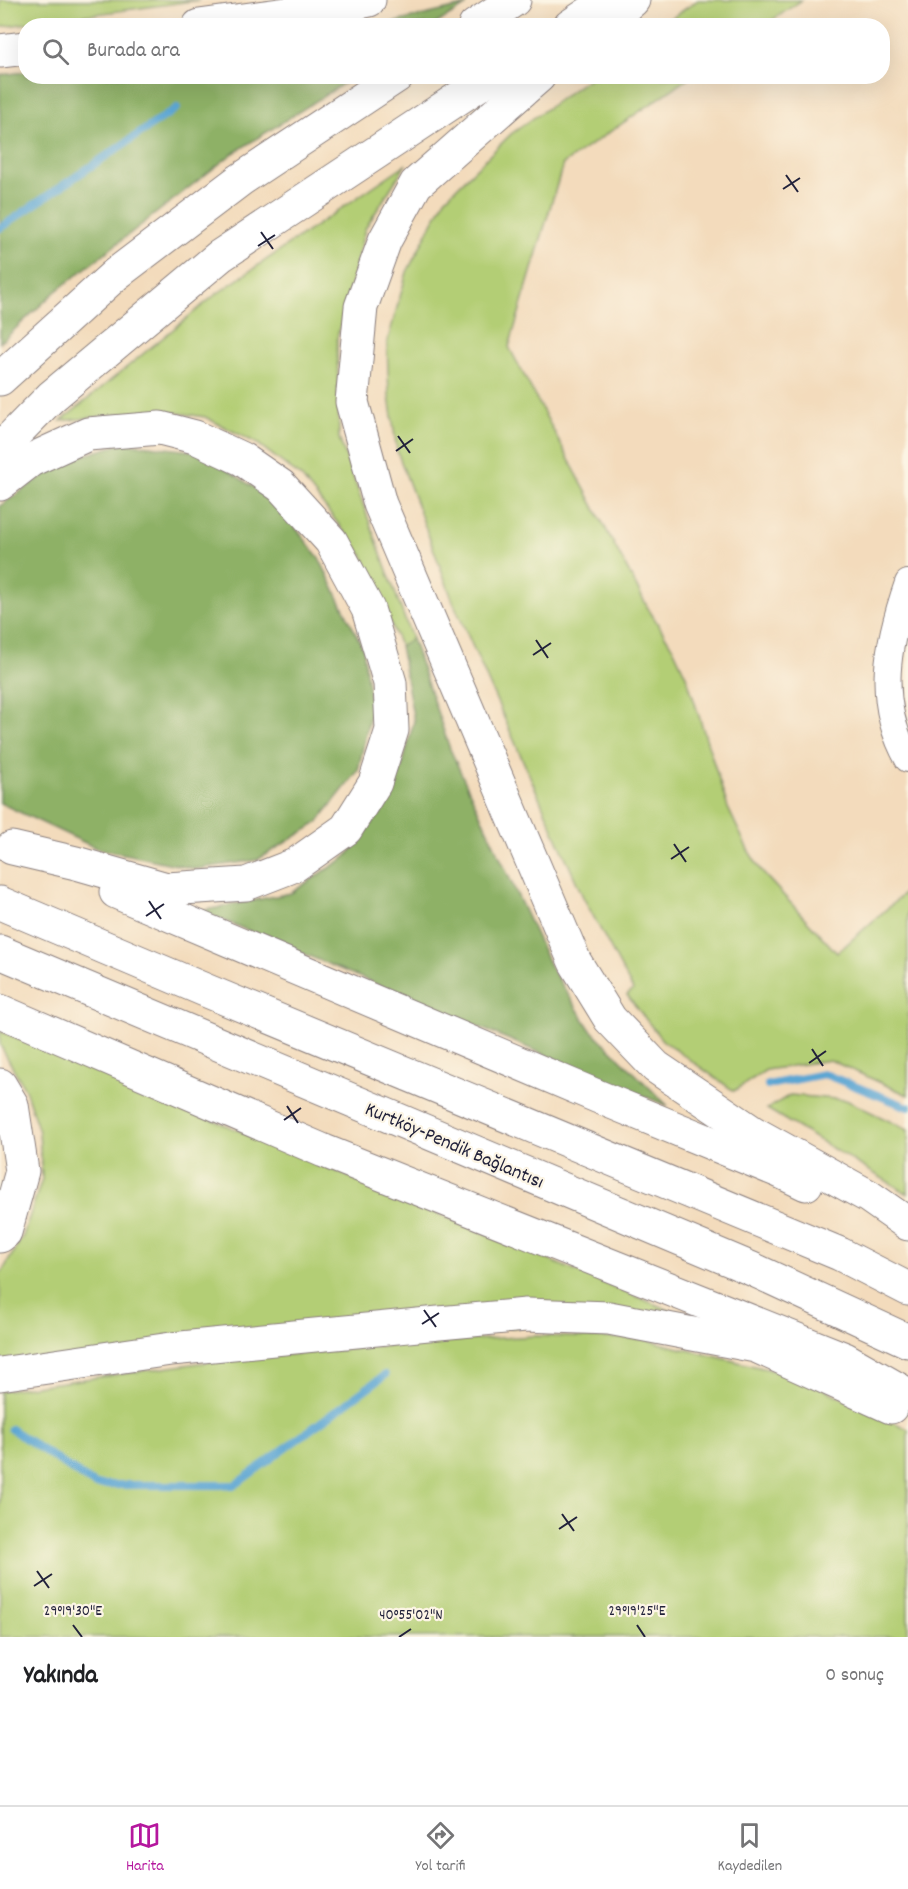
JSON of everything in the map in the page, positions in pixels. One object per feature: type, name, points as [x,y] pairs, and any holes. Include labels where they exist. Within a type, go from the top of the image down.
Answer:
[{"type":"highway","points":[[258,18],[369,0]]},
{"type":"highway","points":[[487,18],[514,0]]},
{"type":"highway","points":[[582,18],[609,0]]},
{"type":"highway","points":[[612,18],[633,0]]},
{"type":"highway","points":[[0,51],[18,49]]},
{"type":"highway","points":[[0,379],[116,274],[240,180],[386,84]]},
{"type":"highway","points":[[0,449],[51,397],[220,256],[480,84]]},
{"type":"highway","points":[[530,84],[416,184],[385,240],[361,307],[352,402],[380,504],[574,962],[610,1019],[656,1067],[752,1132],[868,1196],[908,1224]]},
{"type":"highway","points":[[0,484],[31,460],[88,434],[160,428],[195,437],[242,459],[281,486],[331,541],[368,609],[390,682],[392,730],[375,783],[346,829],[295,866],[246,884],[167,889],[6,845]]},
{"type":"highway","points":[[6,845],[577,1088],[779,1171],[908,1233]]},
{"type":"highway","points":[[0,903],[840,1254],[908,1289]]},
{"type":"highway","name":"Kurtköy-Pendik Bağlantısı","points":[[0,952],[741,1264],[908,1341]]},
{"type":"highway","points":[[0,1011],[324,1151],[845,1359],[908,1395]]},
{"type":"highway","points":[[0,1085],[12,1105],[22,1171],[4,1232],[0,1236]]},
{"type":"highway","points":[[0,1374],[171,1349],[428,1324],[526,1315],[609,1318],[756,1346],[908,1415]]},
{"type":"street","points":[[908,583],[896,617],[888,654],[887,684],[888,707],[898,742],[908,759]]},
{"type":"green space","points":[[0,0],[200,0],[67,18],[18,18],[18,25],[0,27]]},
{"type":"green space","points":[[698,0],[802,0],[775,18],[672,18]]},
{"type":"green space","points":[[467,5],[446,18],[412,18]]},
{"type":"green space","points":[[18,73],[18,84],[343,84],[232,154],[55,292],[0,343],[0,75]]},
{"type":"green space","points":[[581,84],[680,84],[563,164],[509,347],[649,610],[673,648],[687,678],[728,808],[748,850],[762,872],[837,953],[908,890],[908,1095],[830,1060],[766,1070],[734,1091],[662,1040],[627,995],[633,990],[583,897],[454,604],[397,451],[389,396],[387,343],[407,272],[445,199],[511,134]]},
{"type":"green space","points":[[406,164],[365,229],[337,338],[339,438],[412,639],[400,646],[362,554],[302,478],[258,444],[205,417],[171,412],[131,413],[61,421],[215,295]]},
{"type":"green space","points":[[124,443],[200,452],[276,502],[319,558],[363,648],[371,710],[358,771],[316,824],[257,860],[196,869],[96,848],[0,803],[0,506],[65,461]]},
{"type":"green space","points":[[412,639],[450,749],[551,968],[590,1029],[668,1106],[201,911],[291,893],[346,857],[381,812],[402,767],[414,721],[400,646]]},
{"type":"green space","points":[[0,1031],[683,1316],[0,1362],[0,1273],[23,1236],[42,1179],[39,1132],[25,1089],[0,1045]]},
{"type":"green space","points":[[790,1095],[846,1100],[908,1130],[908,1194],[767,1109]]},
{"type":"green space","points":[[534,1336],[642,1339],[796,1376],[908,1429],[908,1637],[0,1637],[0,1391],[199,1363],[404,1344]]},
{"type":"waterway","points":[[0,228],[177,108]]},
{"type":"waterway","points":[[768,1085],[824,1074],[908,1107]]},
{"type":"waterway","points":[[11,1429],[95,1485],[235,1485],[385,1375]]}]
